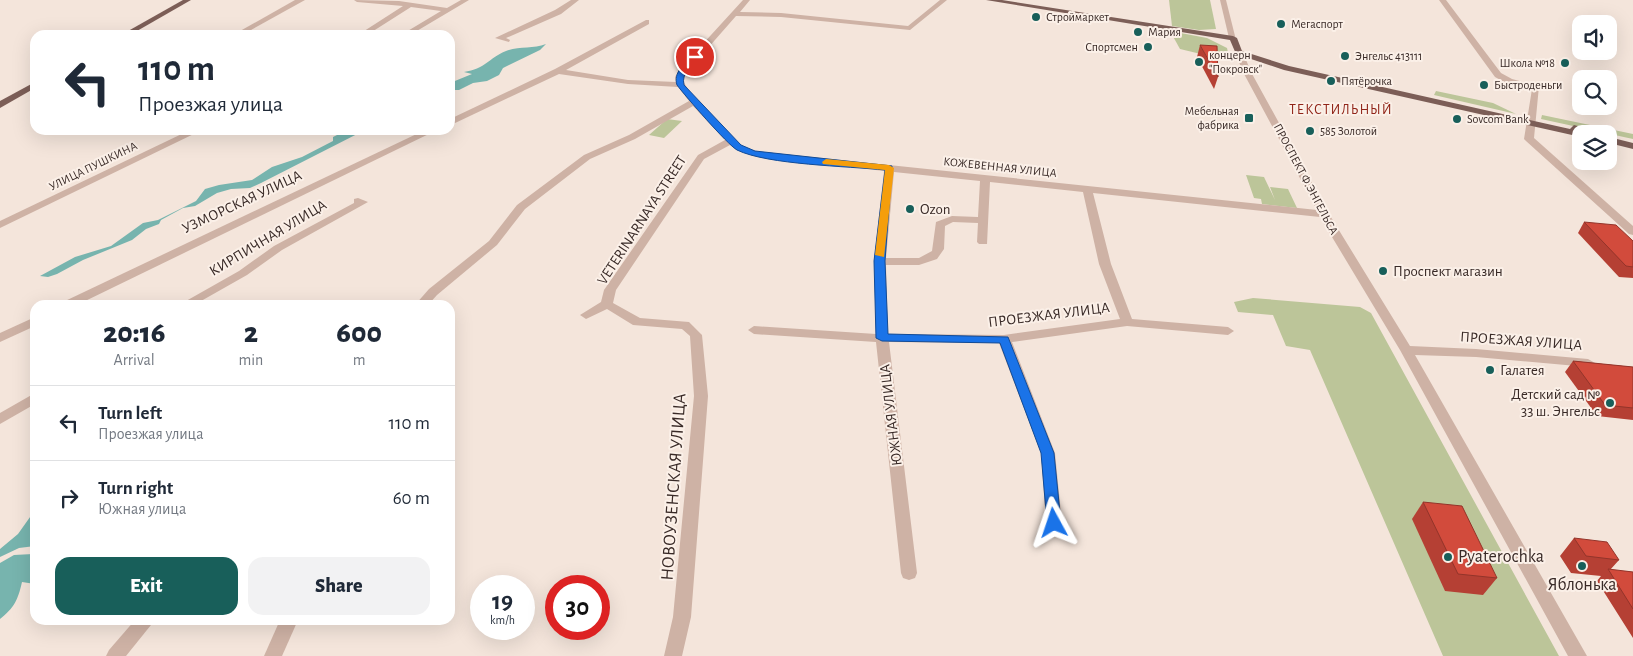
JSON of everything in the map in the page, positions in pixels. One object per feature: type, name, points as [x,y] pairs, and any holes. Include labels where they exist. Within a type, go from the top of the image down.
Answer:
[{"type":"main road","points":[[134,30],[188,0]]},
{"type":"main road","points":[[989,0],[1236,45],[1287,68],[1572,128]]},
{"type":"main road","points":[[0,105],[30,88]]},
{"type":"main road","points":[[1531,120],[1572,131]]},
{"type":"main road","points":[[1617,138],[1633,141]]},
{"type":"main road","points":[[1617,142],[1633,146]]},
{"type":"street","points":[[246,30],[293,3],[302,0]]},
{"type":"street","points":[[357,0],[448,10]]},
{"type":"street","points":[[370,30],[417,0]]},
{"type":"street","points":[[414,30],[466,0]]},
{"type":"street","points":[[506,40],[499,38],[558,12],[576,0]]},
{"type":"street","points":[[558,71],[628,82],[680,85],[679,79],[682,72],[747,0]]},
{"type":"street","points":[[734,14],[781,15],[910,28],[944,0]]},
{"type":"street","name":"ПРОСПЕКТ Ф.ЭНГЕЛЬСА","points":[[1223,0],[1236,45],[1247,72],[1324,214],[1406,350],[1578,656]]},
{"type":"street","points":[[1442,0],[1498,74],[1510,81],[1536,88],[1529,138],[1633,232]]},
{"type":"street","points":[[455,120],[558,71],[646,22]]},
{"type":"street","name":"КОЖЕВЕННАЯ УЛИЦА","points":[[680,85],[738,147],[753,153],[1324,214]]},
{"type":"street","points":[[425,300],[493,243],[521,207],[587,157],[632,137],[695,101]]},
{"type":"street","name":"УЛИЦА ПУШКИНА","points":[[0,225],[187,135]]},
{"type":"street","name":"УЗМОРСКАЯ УЛИЦА","points":[[77,300],[422,135]]},
{"type":"street","name":"VETERINARNAYA STREET","points":[[607,304],[610,290],[701,157],[732,140]]},
{"type":"street","name":"ЮЖНАЯ УЛИЦА","points":[[889,168],[880,261],[882,338],[909,573]]},
{"type":"street","points":[[983,242],[985,178]]},
{"type":"street","points":[[1087,189],[1105,264],[1127,322]]},
{"type":"street","name":"КИРПИЧНАЯ УЛИЦА","points":[[194,300],[244,273],[278,248],[363,202],[358,201]]},
{"type":"street","points":[[880,261],[919,262],[926,260],[934,256],[937,251],[940,224],[952,219],[984,220]]},
{"type":"street","points":[[586,315],[607,304]]},
{"type":"street","name":"НОВОУЗЕНСКАЯ УЛИЦА","points":[[607,304],[637,322],[685,325],[696,335],[701,396],[682,616],[673,656]]},
{"type":"street","name":"ПРОЕЗЖАЯ УЛИЦА","points":[[754,330],[882,338],[1004,339],[1127,322],[1228,331]]},
{"type":"street","points":[[0,338],[30,323]]},
{"type":"street","points":[[1004,339],[1048,453],[1054,523]]},
{"type":"street","name":"ПРОЕЗЖАЯ УЛИЦА","points":[[1406,350],[1605,364]]},
{"type":"street","points":[[0,409],[30,399]]},
{"type":"street","points":[[0,419],[30,400]]},
{"type":"street","points":[[115,656],[142,625]]},
{"type":"street","points":[[273,656],[287,625]]},
{"type":"green space","points":[[1169,0],[1210,0],[1216,29],[1199,30],[1172,26]]},
{"type":"green space","points":[[1170,31],[1207,38],[1227,48],[1230,61],[1180,49]]},
{"type":"green space","points":[[1436,91],[1493,103],[1516,114],[1434,95]]},
{"type":"green space","points":[[1542,115],[1590,125],[1572,126],[1541,119]]},
{"type":"green space","points":[[667,119],[682,121],[664,138],[649,135]]},
{"type":"green space","points":[[1617,131],[1633,134],[1633,139],[1617,136]]},
{"type":"green space","points":[[1246,175],[1264,177],[1275,200],[1270,187],[1288,189],[1297,208],[1262,204],[1261,199],[1254,198]]},
{"type":"green space","points":[[1253,298],[1360,307],[1371,313],[1559,656],[1443,656],[1310,350],[1286,346],[1273,315],[1238,312],[1234,302]]},
{"type":"water","points":[[546,44],[540,50],[503,68],[499,75],[487,81],[473,83],[455,90],[455,81],[472,74],[464,72],[482,66],[511,49]]},
{"type":"water","points":[[337,135],[355,135],[250,188],[231,189],[217,193],[195,206],[183,208],[161,220],[159,224],[146,229],[132,240],[83,260],[57,274],[48,277],[40,276],[75,257],[111,246],[143,223],[158,220],[196,201],[205,189],[252,180],[272,167],[302,157],[333,141],[333,137]]},
{"type":"water","points":[[30,517],[30,547],[19,548],[0,557],[0,549],[18,534]]},
{"type":"water","points":[[30,554],[30,583],[22,582],[15,603],[0,619],[0,563],[14,555]]},
{"type":"building","points":[[1200,45],[1217,46],[1218,77]]},
{"type":"building","points":[[1584,222],[1616,225],[1633,241],[1633,267],[1626,266]]},
{"type":"building","points":[[1573,361],[1633,367],[1633,408],[1605,405]]},
{"type":"building","points":[[1423,502],[1462,506],[1497,578],[1458,574]]},
{"type":"building","points":[[1574,538],[1607,542],[1619,560],[1586,556]]},
{"type":"building","points":[[1608,569],[1633,572],[1633,609]]},
{"type":"slow traffic","points":[[826,162],[889,168],[880,255]]},
{"type":"place","name":"Строймаркет","points":[[1036,17]]},
{"type":"place","name":"Мегаспорт","points":[[1281,24]]},
{"type":"place","name":"Мария","points":[[1138,32]]},
{"type":"place","name":"Спортсмен","points":[[1148,47]]},
{"type":"place","name":"Энгельс 413111","points":[[1345,56]]},
{"type":"place","name":"концерн \"Покровск\"","points":[[1199,62]]},
{"type":"place","name":"Школа №18","points":[[1565,63]]},
{"type":"place","name":"Пятёрочка","points":[[1331,81]]},
{"type":"place","name":"Быстроденьги","points":[[1484,85]]},
{"type":"place","name":"Мебельная фабрика","points":[[1249,118]]},
{"type":"place","name":"Sovcom Bank","points":[[1457,119]]},
{"type":"place","name":"585 Золотой","points":[[1310,131]]},
{"type":"place","name":"Ozon","points":[[910,209]]},
{"type":"place","name":"Проспект магазин","points":[[1383,271]]},
{"type":"place","name":"Галатея","points":[[1490,370]]},
{"type":"place","name":"Детский сад № 33 ш. Энгельс","points":[[1610,403]]},
{"type":"place","name":"Pyaterochka","points":[[1448,557]]},
{"type":"place","name":"Яблонька","points":[[1582,566]]},
{"type":"district","name":"ТЕКСТИЛЬНЫЙ","points":[[1341,110]]},
{"type":"route","points":[[695,57],[682,72],[679,79],[680,85],[738,147],[745,151],[777,157],[889,168],[886,183],[880,261],[882,338],[1004,339],[1048,453],[1054,523]]}]
